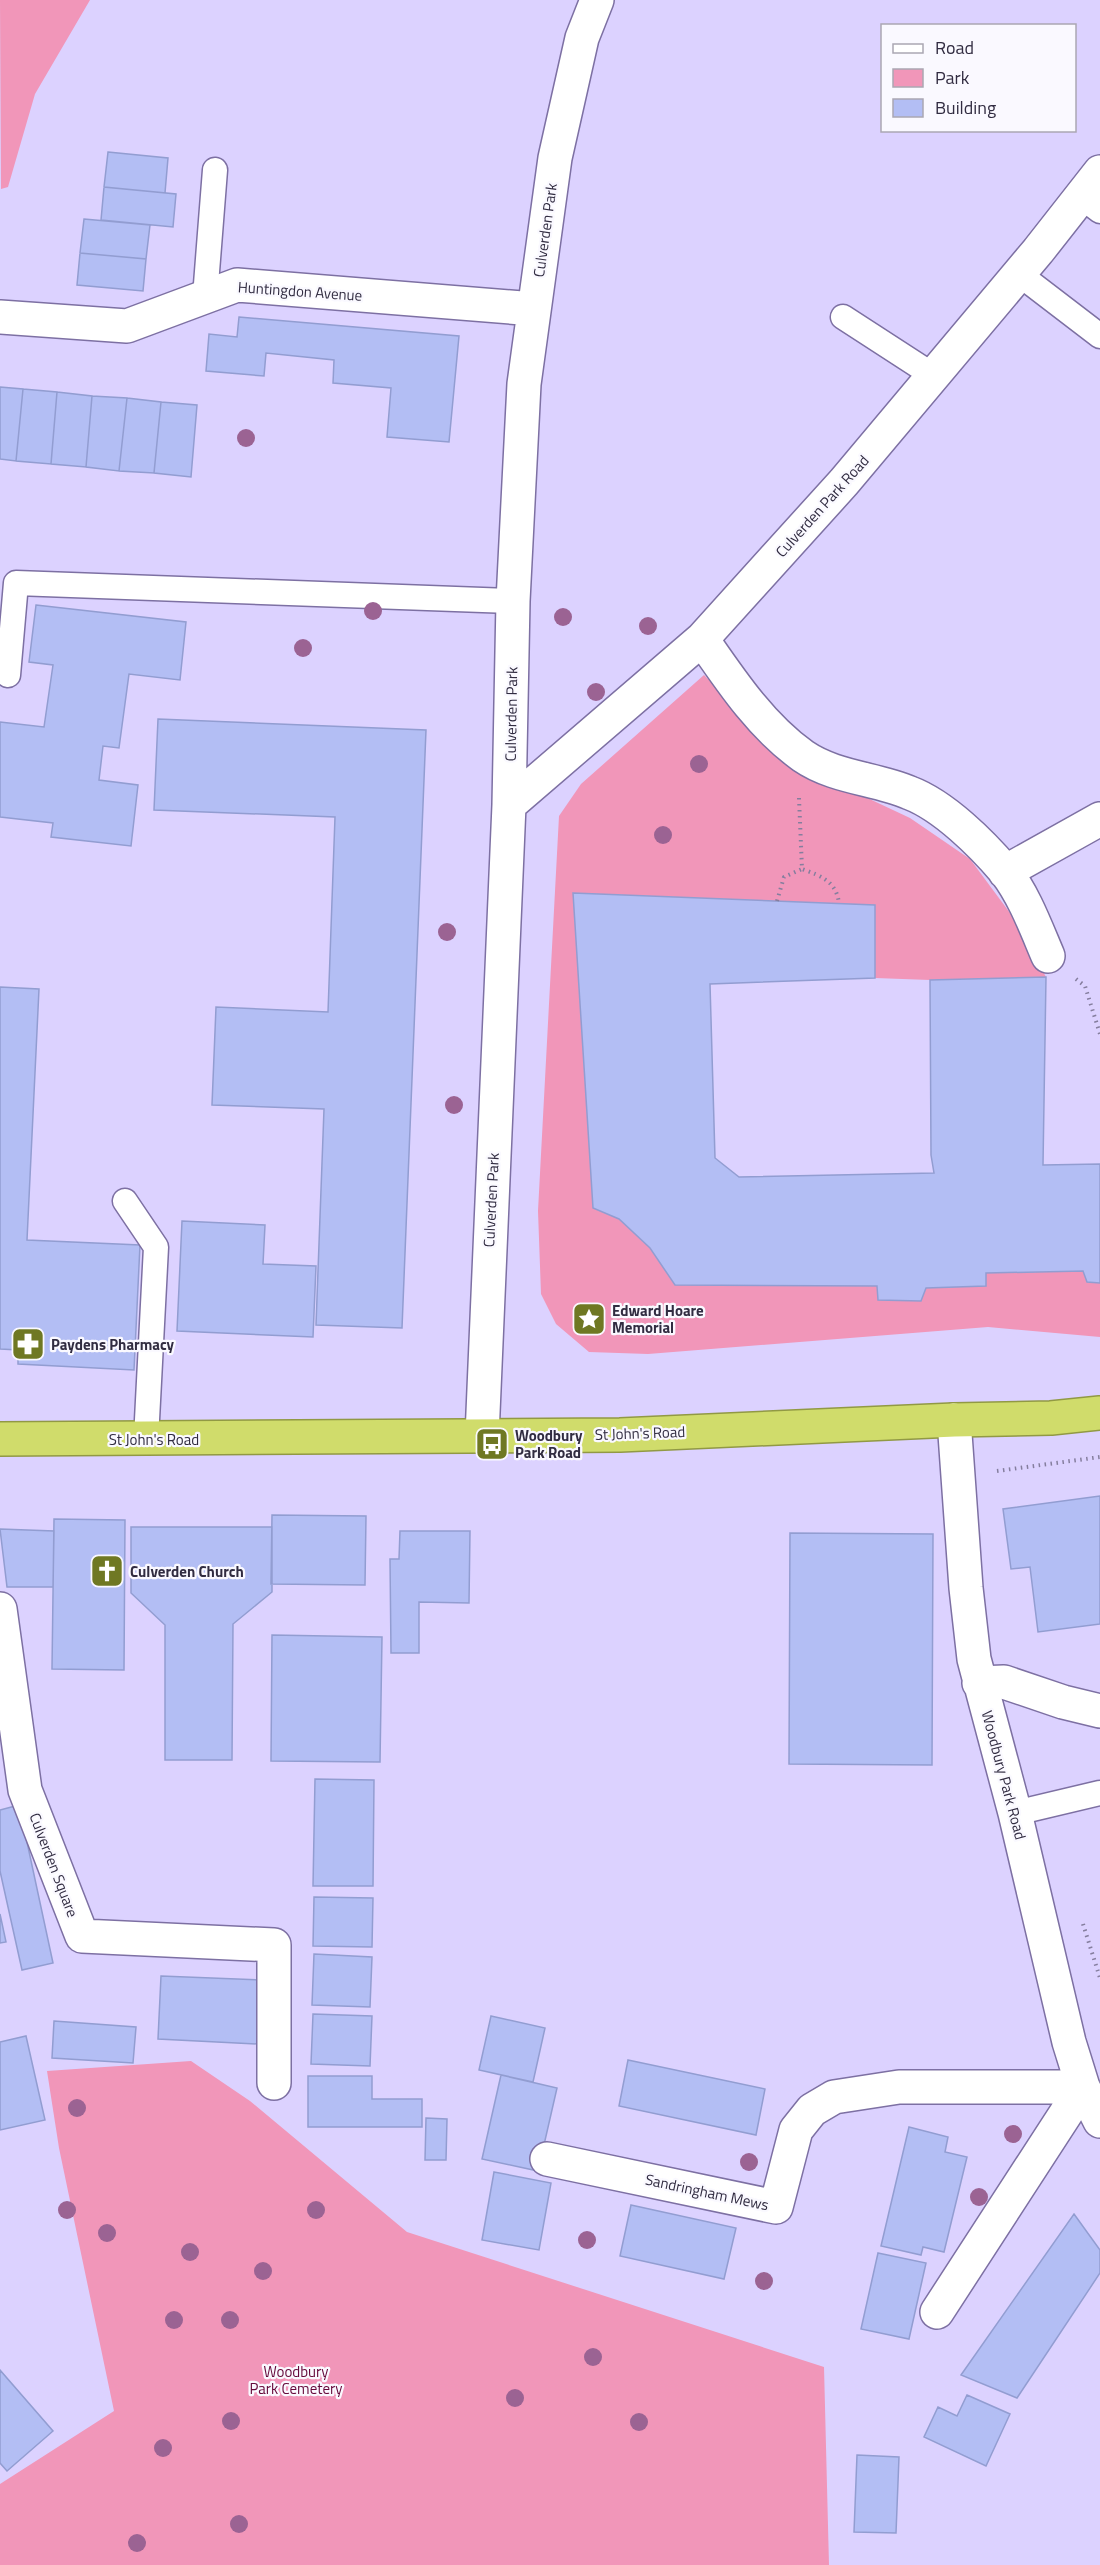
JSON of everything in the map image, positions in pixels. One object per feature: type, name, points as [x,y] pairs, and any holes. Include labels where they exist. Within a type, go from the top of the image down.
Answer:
[{"type":"highway","name":"St John's Road","points":[[0,1440],[620,1435],[954,1420],[1051,1418],[1100,1413]]},
{"type":"street","name":"Culverden Park","points":[[482,1436],[508,805],[513,601],[524,384],[555,158],[582,38],[597,0]]},
{"type":"street","name":"Culverden Park Road","points":[[508,805],[702,639],[844,482],[1019,274],[1093,193]]},
{"type":"street","name":"Huntingdon Avenue","points":[[0,317],[127,326],[237,285],[534,309]]},
{"type":"street","points":[[702,639],[749,706],[803,756],[843,775],[874,781],[912,793],[946,814],[1005,872],[1033,919],[1048,956]]},
{"type":"street","points":[[1005,872],[1100,819]]},
{"type":"street","name":"Woodbury Park Road","points":[[954,1420],[966,1588],[979,1683],[1016,1813],[1069,2042],[1083,2087],[1100,2121]]},
{"type":"street","name":"Culverden Square","points":[[0,1609],[25,1790],[82,1936],[274,1945],[274,2083]]},
{"type":"street","points":[[979,1683],[1004,1682],[1063,1702],[1100,1711]]},
{"type":"street","name":"Sandringham Mews","points":[[548,2159],[777,2207],[796,2130],[812,2110],[834,2097],[899,2087],[1083,2087]]},
{"type":"street","points":[[938,2312],[1083,2087]]},
{"type":"lane","points":[[205,297],[215,170]]},
{"type":"lane","points":[[1019,274],[1100,336]]},
{"type":"lane","points":[[843,317],[934,376]]},
{"type":"lane","points":[[8,675],[16,583],[513,601]]},
{"type":"lane","points":[[125,1201],[156,1247],[146,1439]]},
{"type":"lane","points":[[1016,1813],[1100,1793]]},
{"type":"path","points":[[802,869],[799,789],[803,756]]},
{"type":"path","points":[[777,901],[784,877],[802,869],[827,878],[838,893],[839,903]]},
{"type":"path","points":[[1048,956],[1085,986],[1100,1034]]},
{"type":"path","points":[[996,1471],[1100,1456]]},
{"type":"green space","points":[[0,0],[90,0],[35,94],[8,187],[1,189]]},
{"type":"green space","points":[[704,675],[812,772],[910,818],[970,859],[1013,917],[1046,977],[930,980],[875,978],[874,905],[574,893],[593,1208],[619,1219],[650,1248],[675,1285],[877,1286],[878,1300],[921,1301],[926,1288],[985,1286],[986,1273],[1083,1271],[1087,1282],[1100,1283],[1100,1337],[988,1327],[648,1354],[589,1352],[556,1324],[541,1294],[538,1211],[559,816],[581,784]]},
{"type":"green space","name":"Woodbury Park Cemetery","points":[[191,2061],[250,2101],[407,2232],[824,2367],[829,2565],[0,2565],[0,2484],[114,2411],[59,2148],[47,2071]]},
{"type":"building","points":[[108,152],[168,158],[165,193],[104,187]]},
{"type":"building","points":[[104,187],[176,194],[173,227],[101,220]]},
{"type":"building","points":[[84,219],[150,225],[146,259],[80,253]]},
{"type":"building","points":[[80,253],[146,259],[143,291],[77,285]]},
{"type":"building","points":[[239,317],[459,336],[449,442],[387,437],[391,388],[333,383],[334,360],[266,353],[264,376],[206,371],[209,334],[237,337]]},
{"type":"building","points":[[0,387],[23,389],[16,461],[0,459]]},
{"type":"building","points":[[23,389],[57,392],[51,464],[16,461]]},
{"type":"building","points":[[57,392],[92,396],[86,467],[51,464]]},
{"type":"building","points":[[92,396],[127,398],[119,471],[86,467]]},
{"type":"building","points":[[127,398],[161,402],[154,473],[119,471]]},
{"type":"building","points":[[161,402],[197,405],[191,477],[154,473]]},
{"type":"building","points":[[36,605],[186,622],[180,680],[129,674],[119,748],[103,746],[99,780],[138,785],[131,846],[51,837],[53,823],[0,817],[0,722],[44,727],[53,665],[29,662]]},
{"type":"building","points":[[158,719],[426,730],[402,1328],[316,1325],[324,1109],[212,1105],[216,1007],[328,1012],[335,817],[154,810]]},
{"type":"building","points":[[573,893],[875,905],[875,978],[710,984],[715,1158],[739,1177],[934,1173],[931,1155],[930,980],[1046,977],[1043,1165],[1100,1164],[1100,1283],[1087,1282],[1083,1271],[986,1273],[986,1286],[926,1288],[921,1301],[878,1300],[877,1286],[675,1285],[650,1248],[619,1219],[593,1208]]},
{"type":"building","points":[[0,987],[39,989],[27,1240],[140,1245],[134,1370],[18,1364],[18,1350],[0,1349]]},
{"type":"building","points":[[182,1221],[265,1225],[263,1264],[316,1266],[313,1337],[177,1331]]},
{"type":"building","points":[[1100,1496],[1100,1624],[1038,1632],[1030,1567],[1011,1569],[1003,1509]]},
{"type":"building","points":[[272,1515],[366,1516],[365,1585],[271,1584]]},
{"type":"building","points":[[54,1519],[125,1520],[124,1670],[52,1669]]},
{"type":"building","points":[[131,1527],[272,1527],[272,1592],[233,1624],[232,1760],[165,1760],[165,1625],[131,1593]]},
{"type":"building","points":[[0,1529],[54,1531],[53,1587],[7,1587]]},
{"type":"building","points":[[400,1531],[470,1531],[469,1603],[419,1602],[419,1653],[391,1653],[390,1559],[399,1559]]},
{"type":"building","points":[[790,1533],[933,1534],[932,1765],[789,1764]]},
{"type":"building","points":[[272,1635],[382,1637],[380,1762],[271,1761]]},
{"type":"building","points":[[315,1779],[374,1780],[373,1886],[313,1886]]},
{"type":"building","points":[[19,1805],[53,1963],[22,1970],[0,1871],[0,1810]]},
{"type":"building","points":[[314,1897],[373,1898],[372,1947],[313,1946]]},
{"type":"building","points":[[0,1914],[6,1942],[0,1943]]},
{"type":"building","points":[[314,1954],[372,1957],[370,2007],[312,2005]]},
{"type":"building","points":[[161,1976],[261,1980],[258,2044],[158,2039]]},
{"type":"building","points":[[313,2014],[372,2016],[370,2066],[311,2064]]},
{"type":"building","points":[[491,2016],[545,2028],[533,2082],[479,2070]]},
{"type":"building","points":[[54,2021],[136,2027],[133,2063],[52,2058]]},
{"type":"building","points":[[26,2036],[45,2120],[0,2130],[0,2042]]},
{"type":"building","points":[[628,2060],[765,2089],[756,2135],[619,2106]]},
{"type":"building","points":[[501,2075],[557,2088],[538,2171],[482,2159]]},
{"type":"building","points":[[308,2076],[372,2076],[372,2099],[422,2099],[422,2127],[308,2127]]},
{"type":"building","points":[[426,2118],[447,2119],[446,2160],[425,2160]]},
{"type":"building","points":[[909,2127],[948,2137],[945,2152],[967,2157],[944,2252],[923,2247],[921,2255],[881,2246]]},
{"type":"building","points":[[494,2172],[551,2183],[539,2250],[482,2240]]},
{"type":"building","points":[[631,2205],[736,2228],[724,2279],[620,2256]]},
{"type":"building","points":[[1074,2214],[1100,2250],[1100,2273],[1017,2398],[961,2375]]},
{"type":"building","points":[[878,2253],[926,2263],[909,2339],[861,2329]]},
{"type":"building","points":[[0,2370],[53,2431],[7,2471],[0,2463]]},
{"type":"building","points":[[967,2395],[1010,2414],[986,2466],[924,2437],[938,2407],[957,2416]]},
{"type":"building","points":[[857,2455],[899,2457],[896,2533],[854,2532]]},
{"type":"place","name":"Edward Hoare Memorial","points":[[589,1319]]},
{"type":"place","name":"Paydens Pharmacy","points":[[28,1344]]},
{"type":"place","name":"Woodbury Park Road","points":[[492,1444]]},
{"type":"place","name":"Culverden Church","points":[[107,1571]]}]
